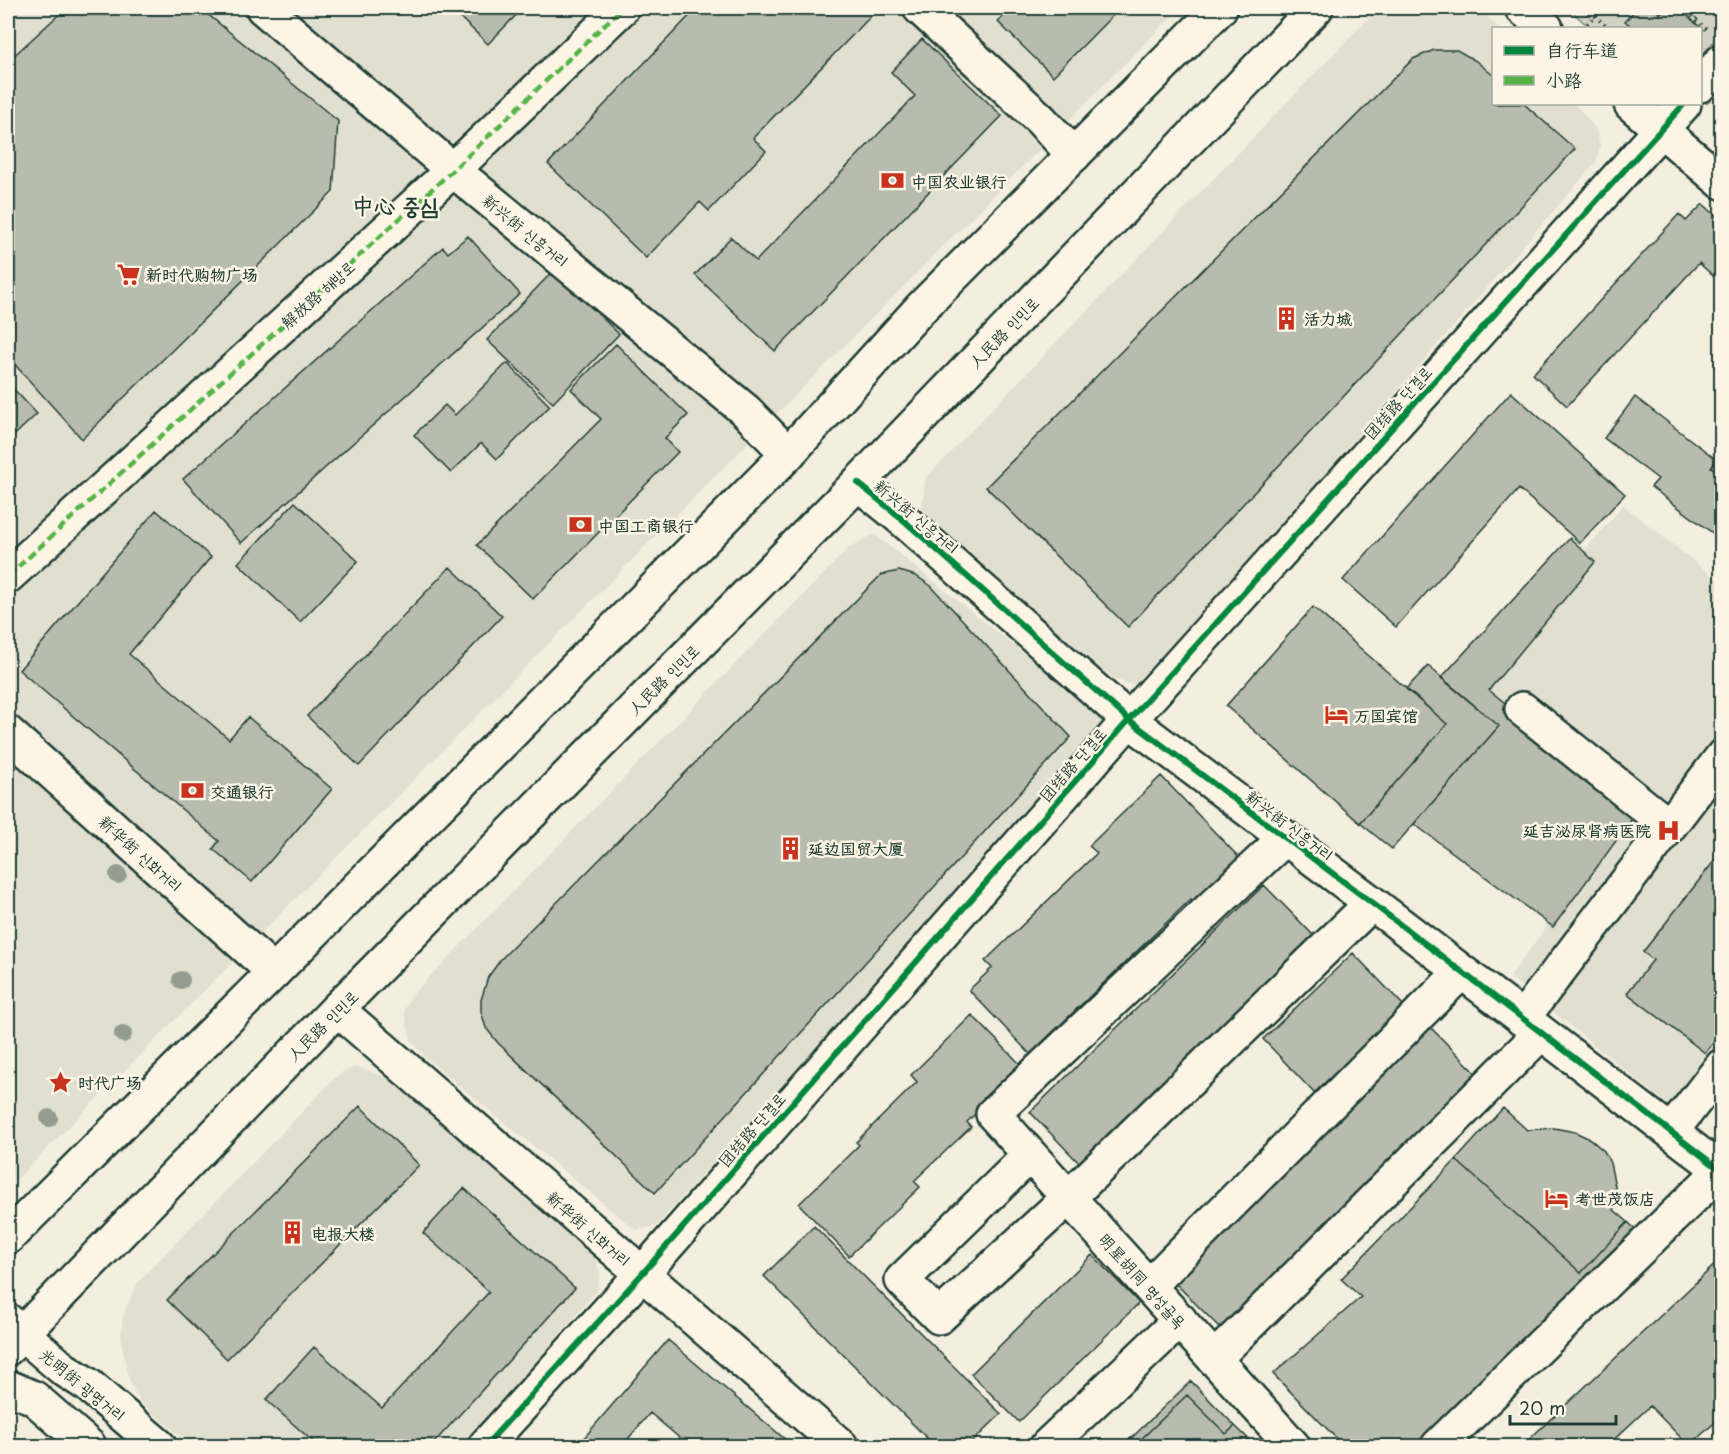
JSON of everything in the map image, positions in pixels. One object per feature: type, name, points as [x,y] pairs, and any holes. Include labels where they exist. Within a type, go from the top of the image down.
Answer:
[{"type":"street","name":"新兴街 신흥거리","points":[[263,8],[453,170],[746,411],[788,454]]},
{"type":"street","name":"解放路 해방로","points":[[8,576],[453,170],[622,8]]},
{"type":"street","points":[[920,8],[1040,119],[1074,154]]},
{"type":"street","points":[[8,1237],[788,454],[921,308],[1220,8]]},
{"type":"street","name":"人民路 인민로","points":[[12,1334],[858,483],[1316,8]]},
{"type":"street","points":[[1522,8],[1545,27]]},
{"type":"street","points":[[1702,83],[1718,49]]},
{"type":"street","points":[[1632,105],[1722,182]]},
{"type":"street","name":"团结路 단결로","points":[[485,1446],[642,1274],[1129,720],[1683,105]]},
{"type":"street","name":"新兴街 신흥거리","points":[[858,483],[901,518],[1129,720],[1721,1171]]},
{"type":"street","points":[[1522,709],[1669,826]]},
{"type":"street","name":"新华街 신화거리","points":[[8,733],[274,972]]},
{"type":"street","points":[[1214,1359],[1531,1026],[1669,826],[1722,757]]},
{"type":"street","name":"明星胡同 명성골목","points":[[1285,838],[993,1114],[1293,1446]]},
{"type":"street","points":[[1030,1155],[902,1280],[939,1317],[1069,1197],[1372,903]]},
{"type":"street","points":[[1149,1287],[1461,972]]},
{"type":"street","name":"新华街 신화거리","points":[[337,1009],[841,1446]]},
{"type":"street","points":[[1671,1132],[1722,1066]]},
{"type":"street","points":[[1438,1446],[1721,1171]]},
{"type":"street","points":[[1047,1446],[1180,1320]]},
{"type":"street","name":"光明街 광명거리","points":[[12,1334],[88,1385],[159,1446]]},
{"type":"street","points":[[8,1387],[34,1398],[89,1446]]},
{"type":"path","points":[[1584,27],[1603,8]]},
{"type":"path","points":[[1683,8],[1702,27]]},
{"type":"path","points":[[1696,19],[1706,8]]},
{"type":"path","points":[[1595,16],[1607,27]]},
{"type":"path","points":[[1702,27],[1718,49]]},
{"type":"shaded area","points":[[8,8],[1180,8],[8,1188]]},
{"type":"shaded area","name":"活力城","points":[[1378,8],[1478,8],[1498,27],[1492,27],[1492,105],[1576,105],[1596,129],[1600,146],[1596,162],[1150,675],[1140,683],[1128,684],[1114,679],[928,527],[921,514],[926,478]]},
{"type":"shaded area","points":[[1568,8],[1721,8],[1721,33],[1702,55],[1702,27],[1589,27]]},
{"type":"shaded area","name":"延吉泌尿肾病医院","points":[[1623,505],[1721,583],[1721,1074],[1687,1120],[1510,977],[1603,849],[1474,686]]},
{"type":"shaded area","name":"延边国贸大厦","points":[[874,534],[1101,715],[1101,729],[656,1226],[636,1230],[427,1059],[411,1040],[404,1011],[411,996],[849,548]]},
{"type":"shaded area","points":[[358,1067],[388,1078],[587,1248],[597,1262],[600,1274],[598,1289],[464,1446],[192,1446],[141,1403],[133,1389],[127,1373],[121,1338],[123,1315],[138,1282],[334,1079],[344,1071]]},
{"type":"building","name":"新时代购物广场","points":[[66,8],[200,8],[338,121],[333,192],[82,439],[8,357],[8,61]]},
{"type":"building","points":[[450,8],[523,8],[488,44]]},
{"type":"building","points":[[697,8],[865,8],[872,15],[753,138],[766,151],[709,211],[700,202],[646,258],[548,164]]},
{"type":"building","points":[[1012,8],[1120,8],[1053,76],[998,22]]},
{"type":"building","points":[[1637,8],[1654,8],[1660,14],[1666,8],[1679,8],[1700,27],[1632,27],[1625,21]]},
{"type":"building","points":[[922,39],[1002,116],[775,351],[695,275],[731,237],[756,261],[915,96],[891,72]]},
{"type":"building","name":"活力城","points":[[1434,50],[1457,50],[1476,61],[1492,74],[1492,105],[1525,105],[1575,149],[1128,627],[986,487],[1413,59]]},
{"type":"building","points":[[1703,204],[1722,221],[1722,284],[1699,263],[1567,406],[1533,374],[1679,214],[1686,221]]},
{"type":"building","points":[[468,236],[520,294],[241,543],[183,479],[443,247],[448,253]]},
{"type":"building","points":[[553,271],[619,334],[553,403],[487,340]]},
{"type":"building","points":[[616,344],[688,415],[665,438],[678,452],[533,599],[477,545],[601,419],[571,389]]},
{"type":"building","points":[[507,363],[550,406],[497,459],[481,443],[451,473],[414,435],[445,405],[455,415]]},
{"type":"building","points":[[8,383],[37,414],[8,441]]},
{"type":"building","points":[[1511,392],[1625,494],[1580,543],[1519,489],[1396,627],[1343,580]]},
{"type":"building","points":[[1635,397],[1717,460],[1711,467],[1722,474],[1722,540],[1651,487],[1658,479],[1604,438]]},
{"type":"building","points":[[295,502],[358,561],[300,622],[238,563]]},
{"type":"building","points":[[156,510],[211,557],[129,654],[229,739],[248,717],[332,789],[252,882],[213,849],[219,841],[19,670]]},
{"type":"building","points":[[1570,538],[1595,562],[1489,690],[1638,811],[1553,927],[1414,824],[1499,726],[1441,678]]},
{"type":"building","points":[[450,567],[502,616],[359,766],[307,716]]},
{"type":"building","name":"延边国贸大厦","points":[[899,571],[916,576],[931,586],[1071,737],[655,1193],[498,1043],[486,1028],[481,1011],[481,1000],[488,977],[501,959],[881,575]]},
{"type":"building","points":[[1313,607],[1447,724],[1360,823],[1226,706]]},
{"type":"building","points":[[1428,666],[1499,726],[1392,849],[1360,823],[1447,724],[1406,689]]},
{"type":"building","points":[[1161,776],[1250,869],[1204,912],[1191,899],[1030,1054],[969,990],[992,968],[985,961],[1097,853],[1089,846]]},
{"type":"building","points":[[1722,851],[1722,988],[1715,997],[1722,1002],[1722,1032],[1705,1053],[1627,993],[1653,960],[1643,952]]},
{"type":"building","points":[[1264,885],[1316,938],[1082,1166],[1030,1112]]},
{"type":"building","points":[[1353,953],[1405,1007],[1314,1093],[1263,1039]]},
{"type":"building","points":[[972,1015],[1023,1067],[967,1122],[971,1127],[914,1181],[920,1187],[849,1256],[799,1204],[859,1145],[856,1142],[917,1082],[911,1075]]},
{"type":"building","points":[[1426,1023],[1481,1078],[1226,1334],[1171,1279]]},
{"type":"building","name":"电报大楼","points":[[360,1106],[419,1165],[227,1359],[167,1300]]},
{"type":"building","name":"考世茂饭店","points":[[1503,1108],[1527,1130],[1554,1128],[1575,1132],[1590,1139],[1604,1151],[1610,1163],[1615,1186],[1614,1210],[1628,1222],[1581,1273],[1456,1160]]},
{"type":"building","points":[[1456,1160],[1581,1273],[1628,1222],[1643,1237],[1427,1446],[1344,1446],[1273,1374],[1361,1297],[1341,1279]]},
{"type":"building","points":[[464,1188],[575,1288],[431,1446],[318,1446],[266,1400],[314,1347],[382,1408],[489,1292],[423,1233]]},
{"type":"building","points":[[814,1226],[1001,1414],[968,1446],[935,1446],[764,1276]]},
{"type":"building","points":[[1092,1255],[1139,1303],[1019,1422],[971,1374]]},
{"type":"building","points":[[1722,1258],[1722,1416],[1689,1446],[1650,1406],[1607,1446],[1522,1446]]},
{"type":"building","points":[[668,1340],[793,1446],[689,1446],[650,1413],[622,1446],[577,1446]]},
{"type":"building","points":[[1191,1381],[1235,1426],[1226,1434],[1187,1395],[1134,1446],[1123,1446]]},
{"type":"building","points":[[1187,1395],[1226,1434],[1235,1426],[1256,1446],[1134,1446]]},
{"type":"marked path","points":[[8,576],[453,170],[622,8]]},
{"type":"cycle path","points":[[485,1446],[642,1274],[1129,720],[1683,105]]},
{"type":"cycle path","points":[[858,483],[901,518],[1129,720],[1722,1171]]},
{"type":"place","name":"中国农业银行","points":[[893,181]]},
{"type":"place","name":"新时代购物广场","points":[[128,274]]},
{"type":"place","name":"活力城","points":[[1286,318]]},
{"type":"place","name":"中国工商银行","points":[[580,525]]},
{"type":"place","name":"万国宾馆","points":[[1336,715]]},
{"type":"place","name":"交通银行","points":[[192,791]]},
{"type":"place","name":"延吉泌尿肾病医院","points":[[1669,830]]},
{"type":"place","name":"延边国贸大厦","points":[[790,848]]},
{"type":"place","name":"时代广场","points":[[60,1082]]},
{"type":"place","name":"考世茂饭店","points":[[1557,1198]]},
{"type":"place","name":"电报大楼","points":[[293,1233]]},
{"type":"district","name":"中心 중심","points":[[395,204]]}]
